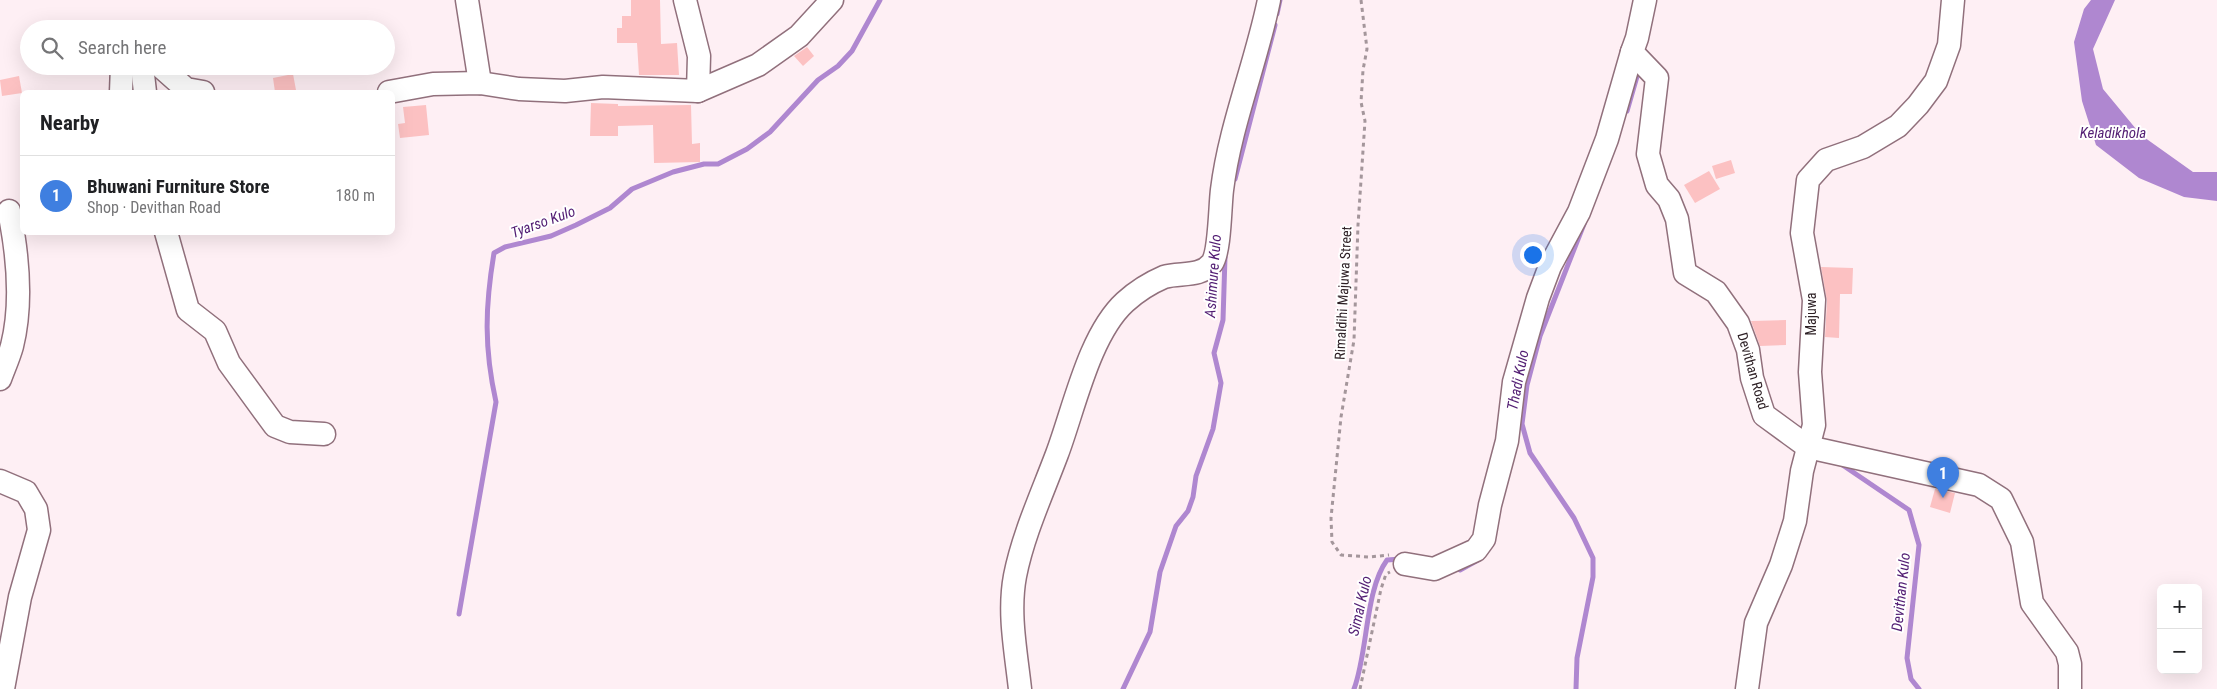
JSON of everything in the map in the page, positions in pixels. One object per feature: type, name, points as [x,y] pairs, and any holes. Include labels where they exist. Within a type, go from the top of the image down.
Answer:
[{"type":"street","points":[[467,0],[480,83]]},
{"type":"street","points":[[685,0],[699,56],[698,91]]},
{"type":"street","points":[[395,91],[433,84],[480,83],[519,89],[565,91],[603,87],[698,91],[758,65],[799,36],[832,0]]},
{"type":"street","points":[[1020,689],[1012,602],[1015,576],[1028,532],[1089,363],[1104,328],[1124,303],[1141,289],[1166,277],[1194,274],[1212,263],[1216,248],[1222,189],[1229,148],[1269,0]]},
{"type":"street","points":[[1399,559],[1434,569],[1476,550],[1484,538],[1490,506],[1507,441],[1514,382],[1538,298],[1550,266],[1580,212],[1607,139],[1634,55],[1645,0]]},
{"type":"street","name":"Majuwa","points":[[1747,689],[1756,623],[1781,565],[1795,521],[1802,471],[1814,425],[1810,372],[1814,300],[1802,233],[1808,180],[1826,160],[1863,147],[1898,126],[1918,105],[1936,81],[1950,45],[1953,0]]},
{"type":"street","name":"Devithan Road","points":[[1634,55],[1657,78],[1648,154],[1657,184],[1669,199],[1677,219],[1685,272],[1716,292],[1738,323],[1748,350],[1752,378],[1764,415],[1808,446],[1979,485],[2001,499],[2022,542],[2032,603],[2067,652],[2070,664],[2070,689]]},
{"type":"street","points":[[120,90],[121,75]]},
{"type":"street","points":[[143,75],[144,90]]},
{"type":"street","points":[[171,75],[186,88],[194,90]]},
{"type":"street","points":[[0,379],[12,346],[18,310],[17,251],[11,211]]},
{"type":"street","points":[[167,235],[188,310],[214,331],[229,363],[275,426],[290,432],[324,434]]},
{"type":"street","points":[[0,481],[26,492],[36,510],[39,530],[20,598],[2,689]]},
{"type":"path","name":"Rimaldihi Majuwa Street","points":[[1361,0],[1366,27],[1367,49],[1362,70],[1361,102],[1365,121],[1358,224],[1354,340],[1341,417],[1331,518],[1332,542],[1341,555],[1399,559]]},
{"type":"path","points":[[1360,689],[1365,673],[1371,633],[1386,574],[1393,569],[1399,559]]},
{"type":"water","name":"Keladikhola","points":[[2091,0],[2115,0],[2093,49],[2103,89],[2141,135],[2193,172],[2217,172],[2217,201],[2184,197],[2139,178],[2096,145],[2082,101],[2074,42],[2084,9]]},
{"type":"building","points":[[631,0],[660,0],[661,44],[677,43],[679,75],[639,75],[637,43],[617,43],[617,28],[622,28],[622,16],[631,16]]},
{"type":"building","points":[[807,47],[814,56],[803,66],[794,56]]},
{"type":"building","points":[[293,75],[296,90],[275,90],[273,78]]},
{"type":"building","points":[[19,76],[21,90],[20,93],[2,96],[0,80]]},
{"type":"building","points":[[591,103],[618,104],[618,106],[691,105],[692,144],[700,143],[700,162],[654,163],[653,125],[618,126],[618,136],[590,136]]},
{"type":"building","points":[[426,105],[429,135],[400,138],[398,124],[405,123],[403,107]]},
{"type":"building","points":[[1731,160],[1735,173],[1716,179],[1712,166]]},
{"type":"building","points":[[1709,171],[1720,189],[1695,203],[1684,185]]},
{"type":"building","points":[[1821,267],[1853,268],[1852,294],[1840,294],[1839,338],[1825,337],[1827,301]]},
{"type":"building","points":[[1786,320],[1786,345],[1760,346],[1751,321]]},
{"type":"building","points":[[1935,489],[1955,493],[1950,513],[1930,507]]},
{"type":"waterway","name":"Tyarso Kulo","points":[[459,614],[496,402],[489,364],[487,328],[494,253],[505,247],[551,236],[576,225],[610,208],[632,189],[673,172],[704,164],[718,164],[747,149],[770,132],[818,80],[838,66],[852,51],[880,0]]},
{"type":"waterway","name":"Ashimure Kulo","points":[[1277,14],[1280,0]]},
{"type":"waterway","name":"Ashimure Kulo","points":[[1235,179],[1275,25]]},
{"type":"waterway","name":"Thadi Kulo","points":[[1627,111],[1638,73]]},
{"type":"waterway","name":"Thadi Kulo","points":[[1576,689],[1577,658],[1593,577],[1593,558],[1574,518],[1530,453],[1522,424],[1527,385],[1540,336],[1584,224]]},
{"type":"waterway","name":"Ashimure Kulo","points":[[1123,689],[1150,632],[1160,572],[1176,526],[1188,511],[1193,497],[1196,476],[1213,429],[1221,383],[1214,353],[1223,320],[1225,257]]},
{"type":"waterway","name":"Devithan Kulo","points":[[1841,464],[1909,510],[1919,545],[1907,658],[1911,679],[1919,689]]},
{"type":"waterway","name":"Simal Kulo","points":[[1354,689],[1359,674],[1371,604],[1380,573],[1387,560],[1401,559]]},
{"type":"waterway","name":"Simal Kulo","points":[[1455,568],[1460,570],[1478,560]]},
{"type":"place","name":"Bhuwani Furniture Store","points":[[1943,498]]}]
